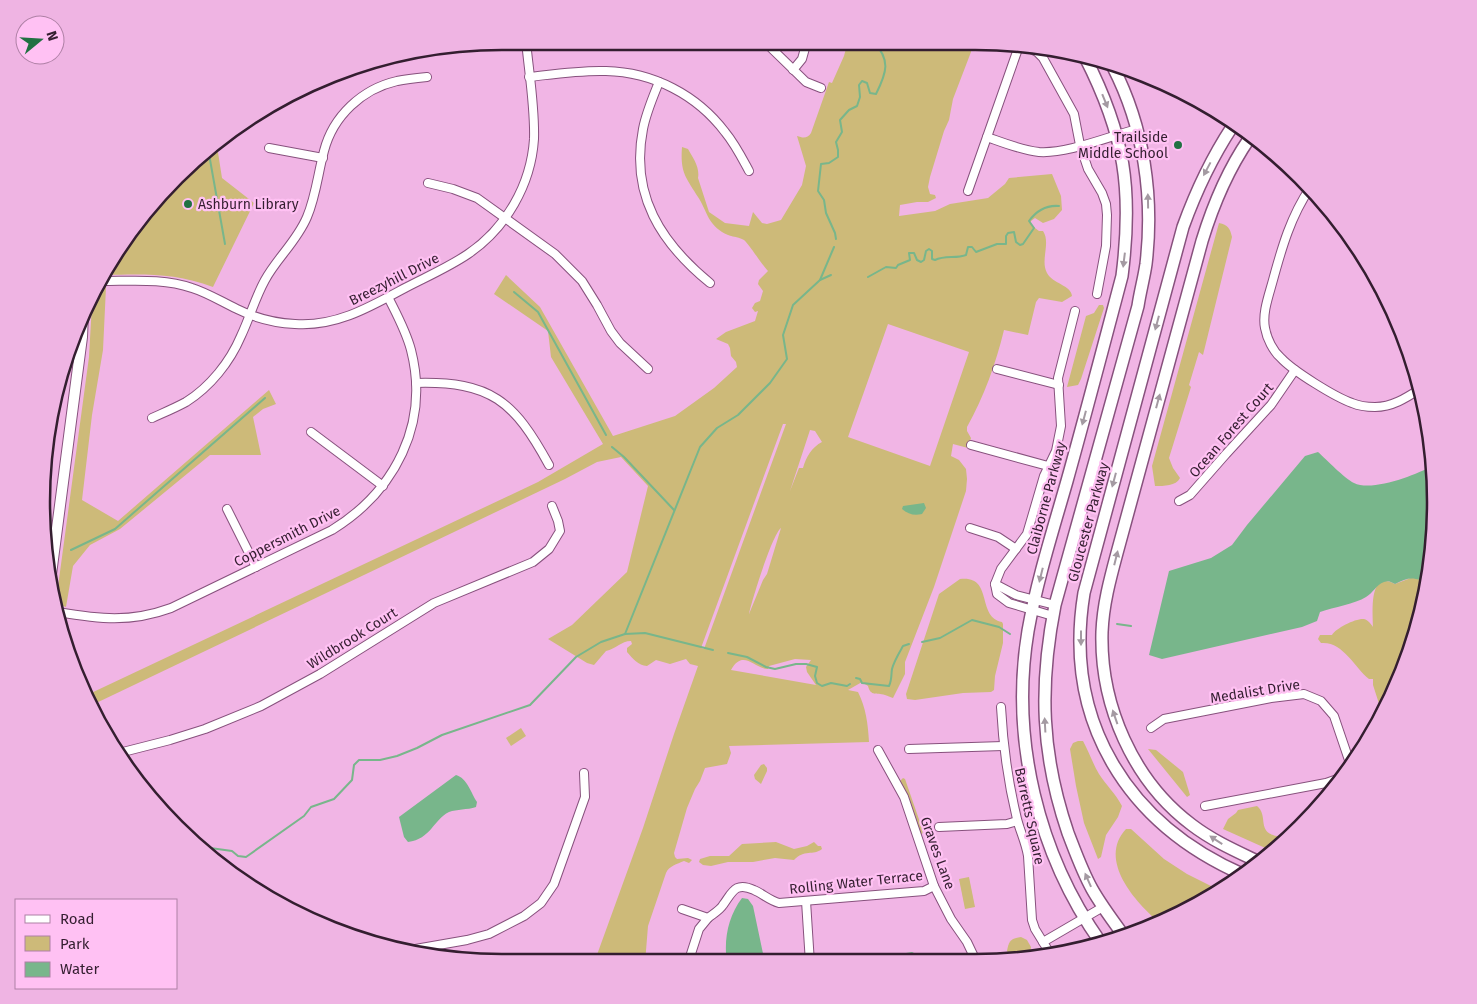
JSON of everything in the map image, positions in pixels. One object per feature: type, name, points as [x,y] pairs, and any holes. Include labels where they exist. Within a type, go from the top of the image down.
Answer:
[{"type":"main road","name":"Claiborne Parkway","points":[[1089,64],[1098,83],[1117,134],[1127,196],[1127,238],[1122,276],[1041,575],[1028,631],[1024,674],[1023,729],[1029,776],[1044,829],[1062,878],[1084,919],[1097,937]]},
{"type":"main road","points":[[1116,73],[1127,96],[1138,129],[1148,191],[1149,226],[1146,265],[1138,306],[1054,610],[1045,665],[1044,696],[1045,733],[1051,773],[1060,810],[1091,887],[1103,908],[1120,930]]},
{"type":"main road","name":"Gloucester Parkway","points":[[1231,129],[1206,169],[1183,227],[1087,584],[1081,614],[1080,638],[1081,671],[1088,705],[1098,734],[1119,774],[1137,799],[1158,822],[1187,844],[1236,871]]},
{"type":"main road","points":[[1248,141],[1225,180],[1213,206],[1202,241],[1106,599],[1102,651],[1111,704],[1120,731],[1140,770],[1162,797],[1193,826],[1226,847],[1252,859]]},
{"type":"street","name":"Breezyhill Drive","points":[[108,281],[151,281],[175,284],[205,293],[250,315],[279,323],[313,324],[346,318],[468,254],[489,237],[506,218],[522,188],[532,156],[534,126],[527,50]]},
{"type":"street","points":[[773,50],[806,82],[821,88]]},
{"type":"street","points":[[793,70],[802,59],[805,50]]},
{"type":"street","points":[[968,191],[1017,52]]},
{"type":"street","points":[[1040,55],[1074,114],[1080,145],[1092,179],[1102,193],[1107,215],[1106,246],[1096,294]]},
{"type":"street","points":[[529,77],[607,71],[634,74],[659,82],[689,97],[714,119],[734,144],[749,172]]},
{"type":"street","points":[[152,418],[185,402],[202,390],[214,378],[234,350],[266,278],[294,240],[306,219],[314,196],[322,158],[334,128],[345,112],[359,99],[381,86],[396,81],[427,77]]},
{"type":"street","points":[[659,82],[643,129],[640,158],[644,189],[663,235],[683,260],[710,283]]},
{"type":"street","points":[[987,137],[1023,149],[1041,152],[1065,150],[1138,129]]},
{"type":"street","points":[[269,148],[322,158]]},
{"type":"street","points":[[428,183],[453,188],[469,194],[555,254],[572,270],[590,293],[611,331],[626,350],[648,370]]},
{"type":"street","points":[[1306,194],[1298,207],[1285,237],[1264,319],[1265,330],[1272,347],[1281,359],[1295,370],[1344,400],[1366,407],[1381,407],[1390,405],[1414,393]]},
{"type":"street","name":"Coppersmith Drive","points":[[64,613],[106,619],[123,619],[145,616],[171,608],[332,530],[365,506],[383,486],[402,454],[414,414],[416,383],[413,362],[401,321],[388,297]]},
{"type":"street","points":[[1054,610],[1034,606],[994,584],[1001,569],[1029,529],[1044,476],[1056,451],[1061,426],[1058,378],[1075,311]]},
{"type":"street","points":[[53,556],[82,334]]},
{"type":"street","points":[[997,369],[1058,385]]},
{"type":"street","name":"Ocean Forest Court","points":[[1179,501],[1190,495],[1271,406],[1295,370]]},
{"type":"street","points":[[416,383],[443,382],[458,384],[489,394],[506,406],[525,424],[548,465]]},
{"type":"street","points":[[311,432],[383,486]]},
{"type":"street","points":[[971,444],[1048,466]]},
{"type":"street","name":"Wildbrook Court","points":[[125,751],[196,732],[261,706],[320,674],[434,603],[534,562],[549,549],[560,531],[552,506]]},
{"type":"street","points":[[227,509],[256,568]]},
{"type":"street","points":[[970,528],[998,538],[1016,549]]},
{"type":"street","name":"Medalist Drive","points":[[1151,728],[1164,719],[1278,697],[1304,694],[1321,701],[1334,716],[1348,757]]},
{"type":"street","name":"Barretts Square","points":[[1001,707],[1003,746],[1017,821],[1027,851],[1032,920],[1035,929],[1047,948]]},
{"type":"street","points":[[909,749],[1003,746]]},
{"type":"street","name":"Graves Lane","points":[[878,750],[904,797],[934,886],[951,919],[973,954]]},
{"type":"street","points":[[426,947],[489,934],[524,916],[541,903],[554,884],[586,797],[584,773]]},
{"type":"street","points":[[1205,806],[1331,780]]},
{"type":"street","points":[[939,827],[1007,824],[1017,821]]},
{"type":"street","name":"Rolling Water Terrace","points":[[691,954],[699,929],[723,905],[734,890],[744,887],[771,901],[779,903],[924,891],[934,886]]},
{"type":"street","points":[[806,901],[809,954]]},
{"type":"street","points":[[1043,942],[1103,908]]},
{"type":"street","points":[[682,909],[708,918]]},
{"type":"green space","points":[[846,50],[971,50],[953,99],[949,120],[930,177],[928,187],[930,194],[935,195],[936,198],[928,202],[900,205],[899,216],[935,211],[950,204],[988,198],[1005,184],[1009,178],[1052,174],[1061,196],[1062,210],[1054,219],[1043,223],[1035,218],[1031,221],[1031,225],[1039,231],[1043,231],[1045,236],[1045,268],[1047,273],[1053,280],[1069,289],[1072,296],[1062,302],[1039,298],[1036,302],[1028,335],[1004,330],[989,380],[967,427],[971,438],[968,448],[953,444],[951,456],[959,460],[966,469],[966,491],[934,587],[905,662],[905,674],[893,698],[872,693],[868,686],[862,682],[848,690],[858,692],[861,698],[866,716],[869,742],[729,746],[731,753],[727,764],[705,768],[687,808],[674,853],[677,859],[688,858],[692,860],[689,863],[684,861],[674,866],[666,873],[648,926],[646,954],[597,954],[643,828],[698,666],[690,664],[686,659],[670,664],[656,660],[647,666],[641,664],[627,652],[627,648],[632,644],[631,641],[624,642],[606,651],[594,665],[587,663],[548,639],[572,625],[627,572],[648,486],[621,457],[597,462],[97,702],[92,692],[538,482],[603,444],[551,357],[548,331],[494,294],[506,275],[540,307],[613,436],[675,416],[714,388],[737,367],[736,362],[731,356],[728,344],[716,339],[726,332],[755,321],[758,311],[755,312],[752,308],[755,303],[760,301],[763,291],[758,284],[759,280],[768,271],[744,240],[725,234],[710,220],[683,169],[682,147],[688,149],[696,163],[698,178],[709,212],[725,223],[749,226],[753,212],[762,223],[767,224],[781,220],[802,185],[806,166],[797,136],[805,138],[811,133],[829,82],[832,83]],"holes":[[[888,324],[969,352],[930,466],[848,437]],[[783,424],[786,424],[704,649],[701,648]],[[810,430],[815,431],[822,442],[810,453],[803,468],[799,468],[790,491]],[[781,528],[767,574],[749,614],[758,582],[777,533]],[[795,659],[811,660],[806,667],[807,672],[816,685],[731,670],[740,661],[745,660],[763,668],[768,669],[769,666]]]},
{"type":"green space","points":[[218,151],[222,178],[254,203],[213,287],[186,279],[147,275],[112,275],[143,227],[162,204],[182,182]]},
{"type":"green space","points":[[1219,223],[1228,227],[1232,237],[1203,355],[1199,352],[1189,385],[1191,387],[1169,458],[1180,478],[1173,484],[1155,486],[1152,466]]},
{"type":"green space","points":[[105,287],[103,350],[92,415],[82,500],[118,521],[269,390],[276,404],[263,409],[253,417],[261,455],[210,455],[120,529],[90,545],[73,566],[66,607],[62,605],[58,585],[89,357],[91,314]]},
{"type":"green space","points":[[1099,305],[1103,305],[1104,308],[1081,379],[1078,385],[1067,387],[1086,316],[1094,313]]},
{"type":"green space","points":[[1421,574],[1412,619],[1403,647],[1393,675],[1379,704],[1373,679],[1369,679],[1342,650],[1329,643],[1321,643],[1318,639],[1320,635],[1332,635],[1342,627],[1360,619],[1367,620],[1373,627],[1373,603],[1376,587],[1380,582],[1386,581],[1395,584]]},
{"type":"green space","points":[[960,579],[970,579],[977,583],[989,613],[994,619],[1003,624],[1003,643],[995,676],[994,690],[991,692],[963,693],[915,700],[907,699],[906,694],[939,594]]},
{"type":"green space","points":[[521,728],[526,736],[511,746],[506,738]]},
{"type":"green space","points":[[1083,741],[1099,774],[1122,806],[1118,817],[1106,835],[1101,857],[1098,859],[1084,823],[1076,786],[1070,749],[1073,743]]},
{"type":"green space","points":[[1148,749],[1156,750],[1183,772],[1190,795],[1187,797]]},
{"type":"green space","points":[[764,764],[767,771],[761,784],[755,779],[754,775],[761,765]]},
{"type":"green space","points":[[903,778],[905,779],[923,831],[922,834],[920,834],[900,784]]},
{"type":"green space","points":[[1257,806],[1262,814],[1267,831],[1279,837],[1266,848],[1223,829],[1228,819],[1238,810]]},
{"type":"green space","points":[[1126,829],[1131,829],[1164,859],[1187,874],[1212,886],[1154,917],[1140,904],[1123,880],[1116,854],[1118,841]]},
{"type":"green space","points":[[776,842],[794,849],[814,842],[821,846],[822,849],[801,855],[794,860],[775,858],[753,862],[728,862],[711,866],[703,865],[699,862],[700,859],[710,856],[729,856],[742,844]]},
{"type":"green space","points":[[969,877],[975,907],[965,909],[959,879]]},
{"type":"green space","points":[[1021,937],[1027,940],[1031,947],[1030,950],[1008,953],[1009,943]]},
{"type":"water","points":[[1318,452],[1345,477],[1354,483],[1362,485],[1382,484],[1426,469],[1426,532],[1420,580],[1412,578],[1395,584],[1386,581],[1361,599],[1320,612],[1317,621],[1302,627],[1162,659],[1149,655],[1169,571],[1211,558],[1232,545],[1305,456]]},
{"type":"water","points":[[924,503],[926,508],[922,514],[911,514],[902,509],[903,506]]},
{"type":"water","points":[[456,775],[463,779],[468,786],[477,802],[476,807],[449,812],[422,837],[408,842],[404,837],[399,817]]},
{"type":"water","points":[[742,898],[748,899],[753,906],[763,954],[725,954],[726,938],[734,911]]},
{"type":"water","points":[[912,952],[916,954],[900,954]]},
{"type":"waterway","points":[[836,239],[826,213],[824,200],[818,191],[821,164],[829,163],[838,157],[836,142],[842,132],[840,120],[849,110],[857,106],[860,97],[859,85],[862,81],[867,83],[870,93],[876,94],[885,73],[885,60],[880,50]]},
{"type":"waterway","points":[[210,157],[225,244]]},
{"type":"waterway","points":[[868,277],[886,267],[896,268],[898,265],[910,260],[909,253],[914,253],[917,260],[921,262],[924,260],[926,251],[929,249],[932,251],[932,259],[935,260],[962,256],[966,255],[968,247],[972,247],[976,252],[997,244],[1006,244],[1006,236],[1008,233],[1014,232],[1016,242],[1020,245],[1023,244],[1034,228],[1029,221],[1032,217],[1042,209],[1050,206],[1059,206]]},
{"type":"waterway","points":[[211,848],[232,851],[238,856],[246,857],[304,816],[311,807],[334,799],[352,780],[354,765],[359,760],[380,760],[397,756],[442,735],[530,705],[576,657],[601,642],[625,634],[700,447],[717,428],[738,415],[770,383],[787,359],[783,335],[793,305],[820,280],[834,247]]},
{"type":"waterway","points":[[820,280],[831,275]]},
{"type":"waterway","points":[[514,292],[538,312],[606,435]]},
{"type":"waterway","points":[[71,550],[115,529],[265,398]]},
{"type":"waterway","points":[[612,447],[624,457],[674,510]]},
{"type":"waterway","points":[[922,642],[940,638],[972,620],[999,627],[1010,634]]},
{"type":"waterway","points":[[1117,624],[1131,626]]},
{"type":"waterway","points":[[625,634],[645,633],[713,650]]},
{"type":"waterway","points":[[856,678],[860,679],[862,683],[889,686],[895,660],[903,646],[909,644]]},
{"type":"waterway","points":[[728,653],[747,657],[766,667],[775,669],[796,664],[817,667],[815,676],[817,683],[822,686],[831,683],[847,686],[850,684]]},
{"type":"place","name":"Trailside Middle School","points":[[1178,145]]},
{"type":"place","name":"Ashburn Library","points":[[188,204]]}]
